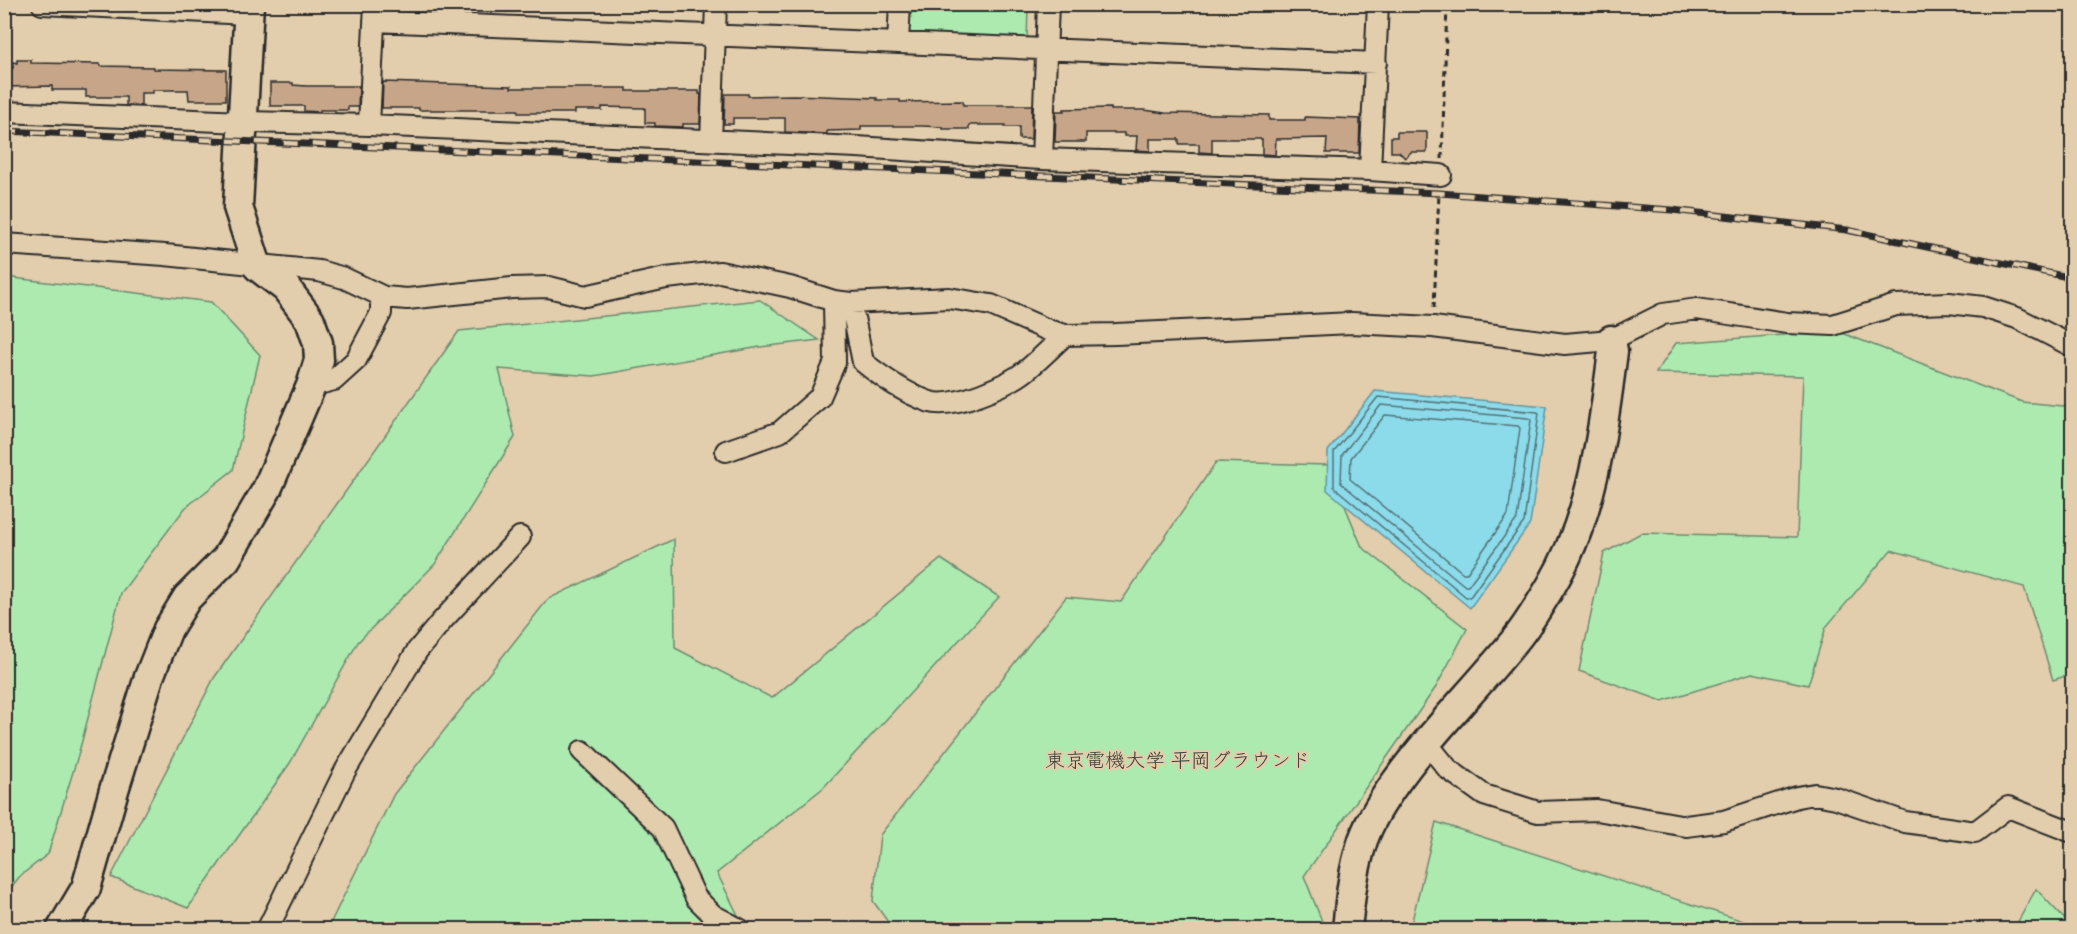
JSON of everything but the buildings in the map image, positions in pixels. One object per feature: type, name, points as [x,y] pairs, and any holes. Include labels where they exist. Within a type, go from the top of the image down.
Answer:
[{"type":"street","points":[[42,4],[248,9],[238,207],[257,266],[286,288],[310,320],[318,343],[319,360],[311,386],[267,489],[226,559],[187,598],[168,628],[149,677],[86,888],[61,930]]},
{"type":"street","points":[[711,141],[716,4]]},
{"type":"street","points":[[898,43],[900,4]]},
{"type":"street","points":[[1042,159],[1048,4]]},
{"type":"street","points":[[1370,170],[1378,4]]},
{"type":"street","points":[[369,125],[374,13],[715,35],[1376,63]]},
{"type":"street","points":[[4,112],[369,125],[857,147],[1042,159],[1370,170],[1441,175]]},
{"type":"street","points":[[4,244],[165,255],[319,271],[344,278],[384,297],[407,299],[512,288],[549,287],[585,296],[666,278],[720,272],[790,287],[843,302],[949,298],[991,305],[1048,330],[1065,334],[1116,334],[1352,322],[1433,327],[1565,344],[1611,340],[1663,314],[1697,309],[1787,323],[1833,325],[1896,305],[1949,303],[1983,307],[2017,318],[2073,346]]},
{"type":"street","points":[[311,386],[334,380],[356,360],[381,314],[384,297]]},
{"type":"street","points":[[843,302],[863,362],[892,385],[932,403],[961,402],[994,388],[1026,371],[1065,334]]},
{"type":"street","points":[[726,451],[780,432],[820,397],[835,362],[843,302]]},
{"type":"street","points":[[1347,930],[1351,884],[1363,840],[1386,795],[1426,741],[1517,638],[1551,585],[1571,545],[1592,486],[1613,351],[1611,340]]},
{"type":"street","points":[[267,930],[345,771],[417,651],[520,537]]},
{"type":"street","points":[[1426,741],[1448,769],[1484,795],[1538,812],[1598,810],[1686,826],[1724,821],[1797,797],[1815,794],[1836,798],[1905,822],[1975,832],[2008,807],[2073,832]]},
{"type":"street","points":[[582,752],[663,828],[696,898],[713,915],[741,930]]},
{"type":"green space","points":[[904,5],[1028,5],[1027,42],[902,36]]},
{"type":"green space","points":[[5,277],[211,302],[260,355],[233,470],[185,508],[121,593],[79,752],[48,854],[20,876],[5,895]]},
{"type":"green space","points":[[760,300],[819,340],[760,347],[594,376],[499,369],[515,437],[435,564],[358,642],[290,763],[188,908],[111,877],[214,678],[459,331]]},
{"type":"green space","points":[[1837,331],[2022,402],[2072,407],[2072,674],[2053,680],[2024,587],[1891,550],[1826,627],[1808,685],[1752,673],[1662,701],[1579,671],[1604,553],[1641,533],[1797,537],[1803,376],[1656,373],[1676,343]]},
{"type":"green space","name":"東京電機大学 平岡グラウンド","points":[[1216,462],[1328,465],[1362,547],[1467,629],[1436,687],[1304,876],[1325,929],[893,929],[873,901],[880,835],[1066,597],[1121,602]]},
{"type":"green space","points":[[674,539],[675,648],[772,698],[941,559],[999,597],[823,788],[717,873],[745,929],[327,930],[394,794],[548,599]]},
{"type":"green space","points":[[1436,822],[1756,925],[1758,929],[1410,929]]},
{"type":"green space","points":[[2036,889],[2072,927],[2072,929],[2014,929]]},
{"type":"water","points":[[1375,391],[1547,406],[1530,524],[1470,608],[1327,490],[1328,451]]},
{"type":"railway","points":[[4,131],[1439,193],[1672,210],[1847,230],[2072,278]]}]
